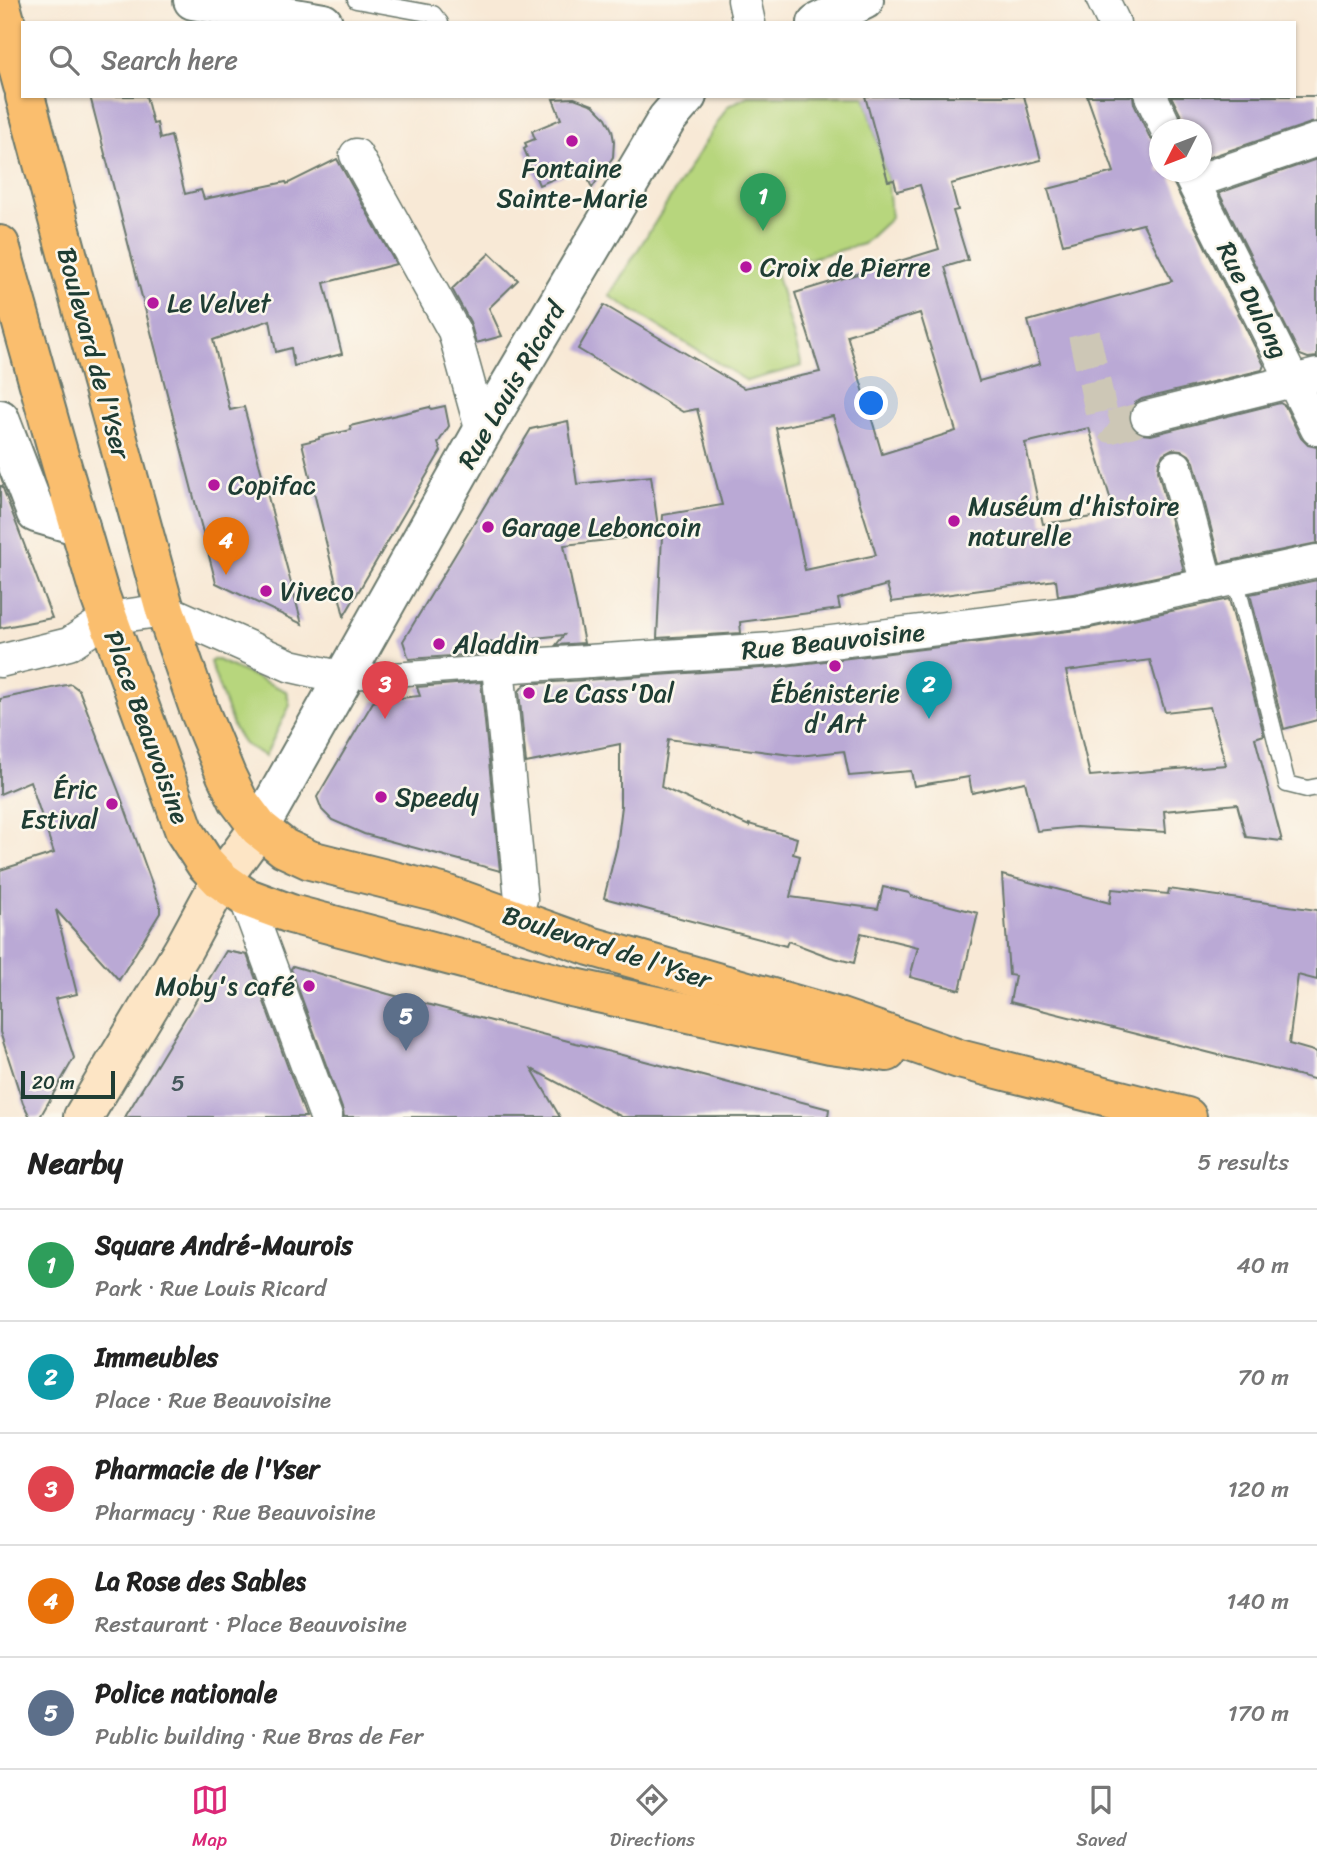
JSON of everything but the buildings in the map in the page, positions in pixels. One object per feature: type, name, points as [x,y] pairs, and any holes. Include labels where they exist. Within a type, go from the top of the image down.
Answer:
[{"type":"main road","points":[[0,2],[21,79]]},
{"type":"main road","name":"Boulevard de l'Yser","points":[[27,98],[165,610]]},
{"type":"main road","points":[[0,245],[79,526],[108,618]]},
{"type":"main road","points":[[83,1117],[183,950],[233,888],[259,828],[237,800],[226,775],[200,712],[165,610]]},
{"type":"main road","name":"Place Beauvoisine","points":[[108,618],[184,832],[205,863],[233,888]]},
{"type":"main road","name":"Boulevard de l'Yser","points":[[259,828],[284,848],[310,860],[442,893],[590,946],[835,1016],[959,1059],[1187,1117]]},
{"type":"main road","name":"Boulevard de l'Yser","points":[[233,888],[291,914],[566,986],[830,1044],[959,1059]]},
{"type":"street","points":[[193,0],[312,21]]},
{"type":"street","points":[[744,0],[748,21]]},
{"type":"street","points":[[821,21],[864,0]]},
{"type":"street","points":[[1103,0],[1113,21]]},
{"type":"street","name":"Rue Louis Ricard","points":[[344,678],[482,432],[667,119],[685,98]]},
{"type":"street","points":[[1152,98],[1162,119]]},
{"type":"street","points":[[1212,171],[1317,140]]},
{"type":"street","points":[[356,155],[454,331],[482,432]]},
{"type":"street","name":"Rue Dulong","points":[[1194,182],[1305,378],[1317,429]]},
{"type":"street","points":[[1147,417],[1305,378]]},
{"type":"street","points":[[0,419],[36,513],[79,526]]},
{"type":"street","points":[[1175,467],[1221,581]]},
{"type":"street","name":"Rue Beauvoisine","points":[[344,678],[774,649],[1083,611],[1317,561]]},
{"type":"street","points":[[165,610],[291,666],[344,678],[259,828]]},
{"type":"street","name":"Place Beauvoisine","points":[[108,618],[165,610]]},
{"type":"street","points":[[0,661],[69,644],[108,618]]},
{"type":"street","points":[[498,667],[522,899],[513,917]]},
{"type":"street","points":[[233,888],[326,1117]]},
{"type":"lane","points":[[356,0],[433,14],[438,21]]},
{"type":"lane","points":[[1221,581],[1287,784],[1307,789],[1317,787]]},
{"type":"green space","points":[[744,98],[866,98],[888,181],[891,218],[863,244],[775,268],[802,366],[747,381],[609,296],[728,106]]},
{"type":"green space","points":[[215,659],[286,691],[290,705],[265,756],[244,744],[233,726],[210,662]]},
{"type":"tunnel","points":[[1084,334],[1103,421],[1111,427],[1147,417]]},
{"type":"place","name":"Fontaine Sainte-Marie","points":[[572,141]]},
{"type":"place","name":"Square André-Maurois","points":[[763,231]]},
{"type":"place","name":"Croix de Pierre","points":[[746,267]]},
{"type":"place","name":"Le Velvet","points":[[153,303]]},
{"type":"place","name":"Copifac","points":[[214,485]]},
{"type":"place","name":"Muséum d'histoire naturelle","points":[[954,521]]},
{"type":"place","name":"Garage Leboncoin","points":[[488,527]]},
{"type":"place","name":"La Rose des Sables","points":[[226,575]]},
{"type":"place","name":"Viveco","points":[[266,591]]},
{"type":"place","name":"Aladdin","points":[[439,644]]},
{"type":"place","name":"Ébénisterie d'Art","points":[[835,666]]},
{"type":"place","name":"Le Cass'Dal","points":[[529,693]]},
{"type":"place","name":"Pharmacie de l'Yser","points":[[385,719]]},
{"type":"place","name":"Immeubles","points":[[929,719]]},
{"type":"place","name":"Speedy","points":[[381,797]]},
{"type":"place","name":"Éric Estival","points":[[112,804]]},
{"type":"place","name":"Moby's café","points":[[309,986]]},
{"type":"place","name":"Police nationale","points":[[406,1051]]}]
